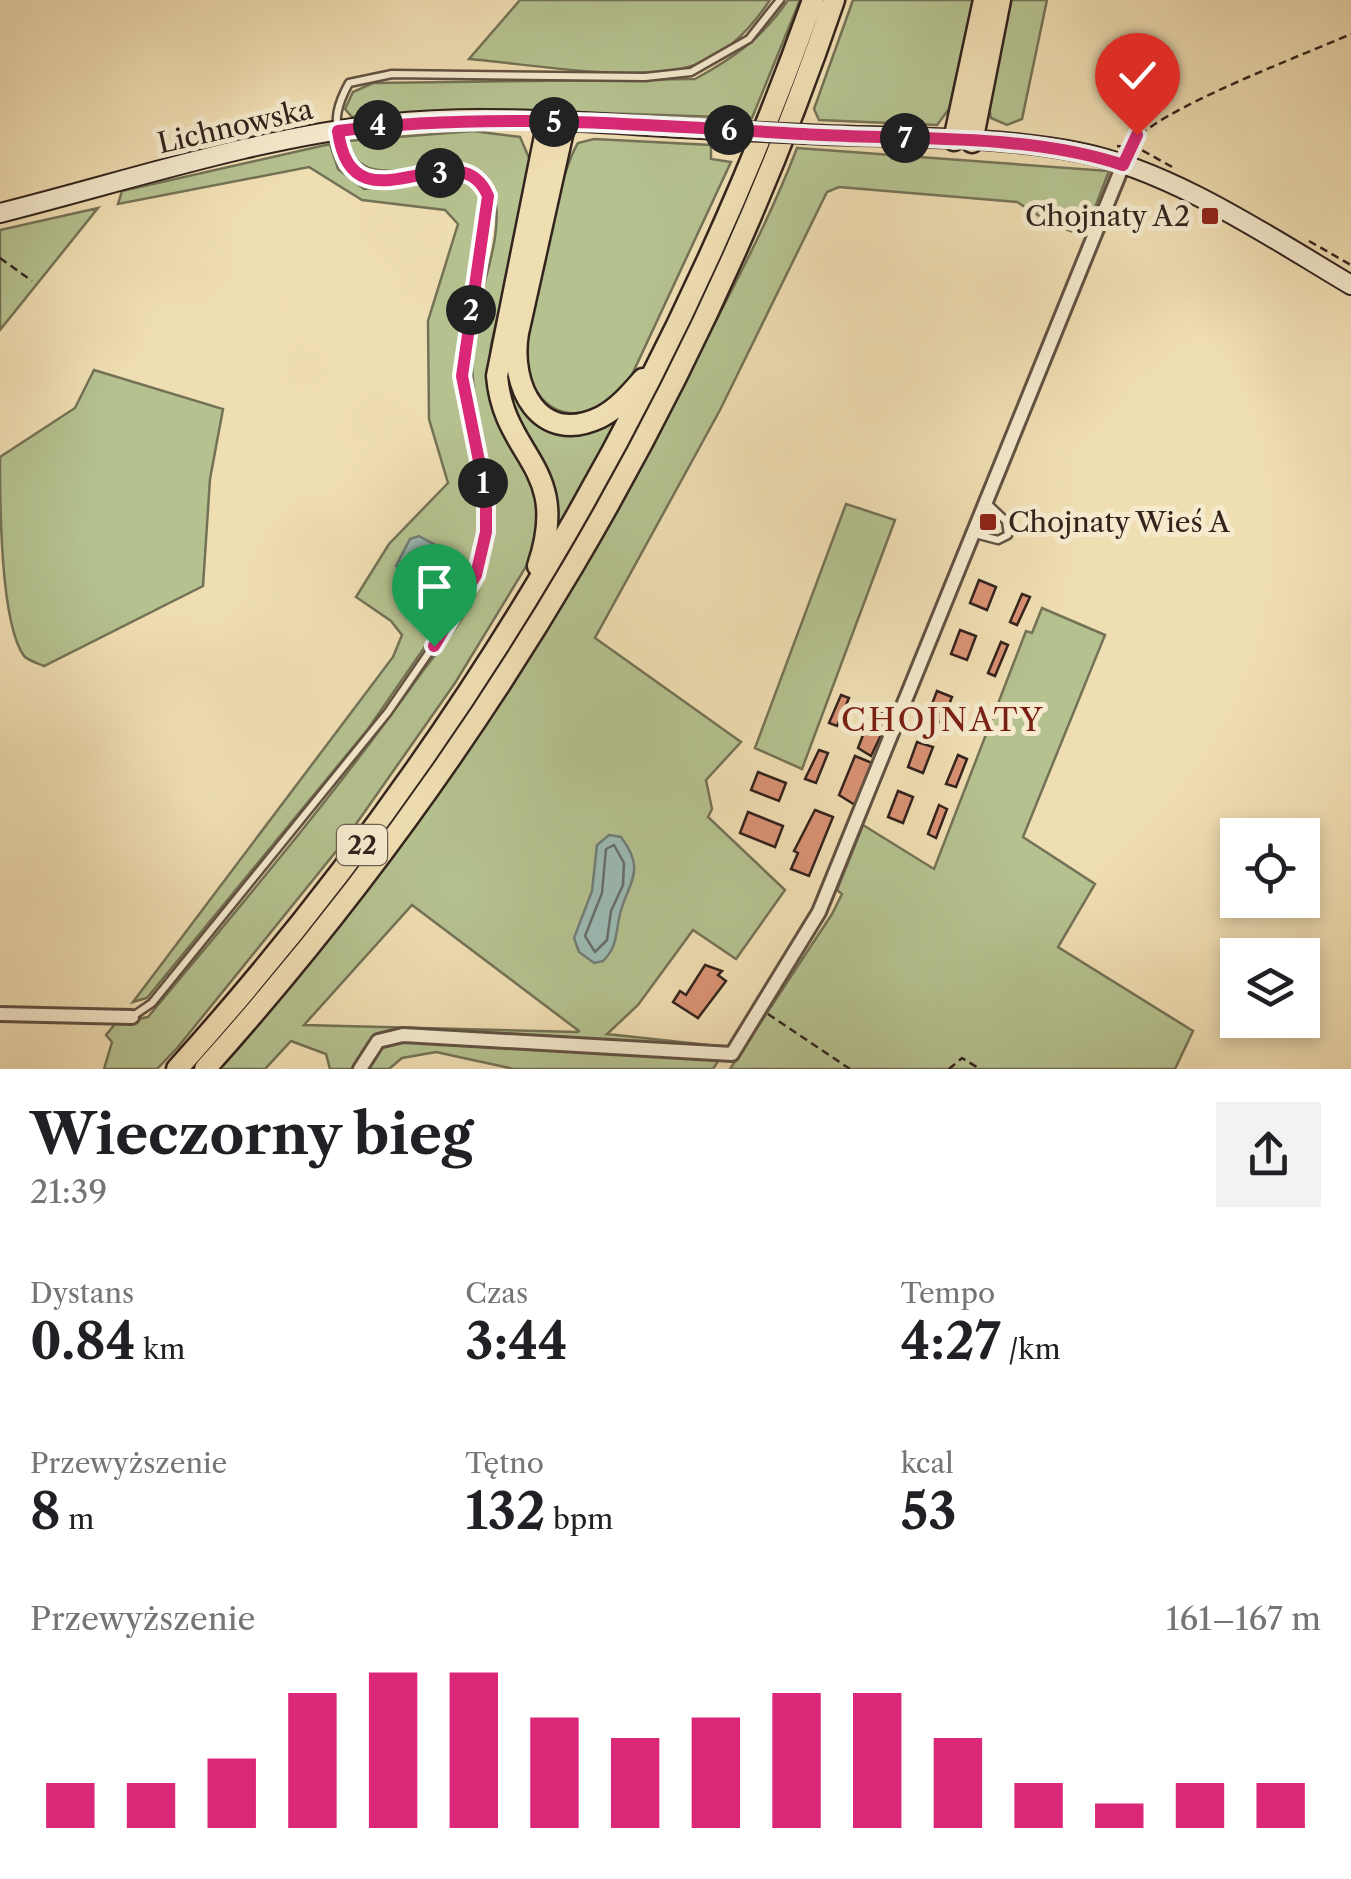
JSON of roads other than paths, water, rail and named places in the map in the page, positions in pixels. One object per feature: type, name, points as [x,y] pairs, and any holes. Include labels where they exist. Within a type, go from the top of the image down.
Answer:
[{"type":"main road","name":"22","points":[[177,1069],[285,943],[375,828],[525,605],[664,355],[733,204],[813,0]]},
{"type":"main road","name":"22","points":[[204,1069],[391,840],[491,696],[566,575],[640,446],[711,302],[780,147],[834,0]]},
{"type":"main road","points":[[963,141],[984,0]]},
{"type":"main road","points":[[963,141],[1000,0]]},
{"type":"main road","name":"22","points":[[556,122],[518,334],[515,366],[519,386],[538,412],[576,424],[608,413],[664,355]]},
{"type":"main road","points":[[525,605],[548,535],[550,506],[540,474],[502,402],[498,362],[556,122]]},
{"type":"street","name":"Lichnowska","points":[[0,213],[338,131],[446,119],[963,141],[1076,152],[1123,165],[1200,201],[1351,285]]},
{"type":"street","points":[[360,1069],[378,1041],[404,1035],[732,1054],[819,912],[1123,165]]},
{"type":"street","points":[[0,1014],[132,1016]]},
{"type":"lane","points":[[132,1016],[152,1004],[378,725],[452,618],[483,554],[486,496],[462,376],[488,196],[478,180],[461,172],[364,179],[348,167],[335,110],[349,83],[392,74],[645,77],[691,72],[749,39],[780,0]]},
{"type":"lane","points":[[975,534],[998,540],[1008,535],[1006,520],[988,504]]},
{"type":"water","points":[[419,536],[450,553],[449,567],[435,586],[424,587],[396,566],[410,539]]},
{"type":"water","points":[[609,835],[621,837],[633,858],[634,874],[612,949],[603,961],[594,963],[579,952],[574,938],[592,891],[597,845]]},
{"type":"place","name":"Chojnaty A2","points":[[1210,216]]},
{"type":"place","name":"Chojnaty Wieś A","points":[[988,522]]},
{"type":"district","name":"CHOJNATY","points":[[943,720]]}]
